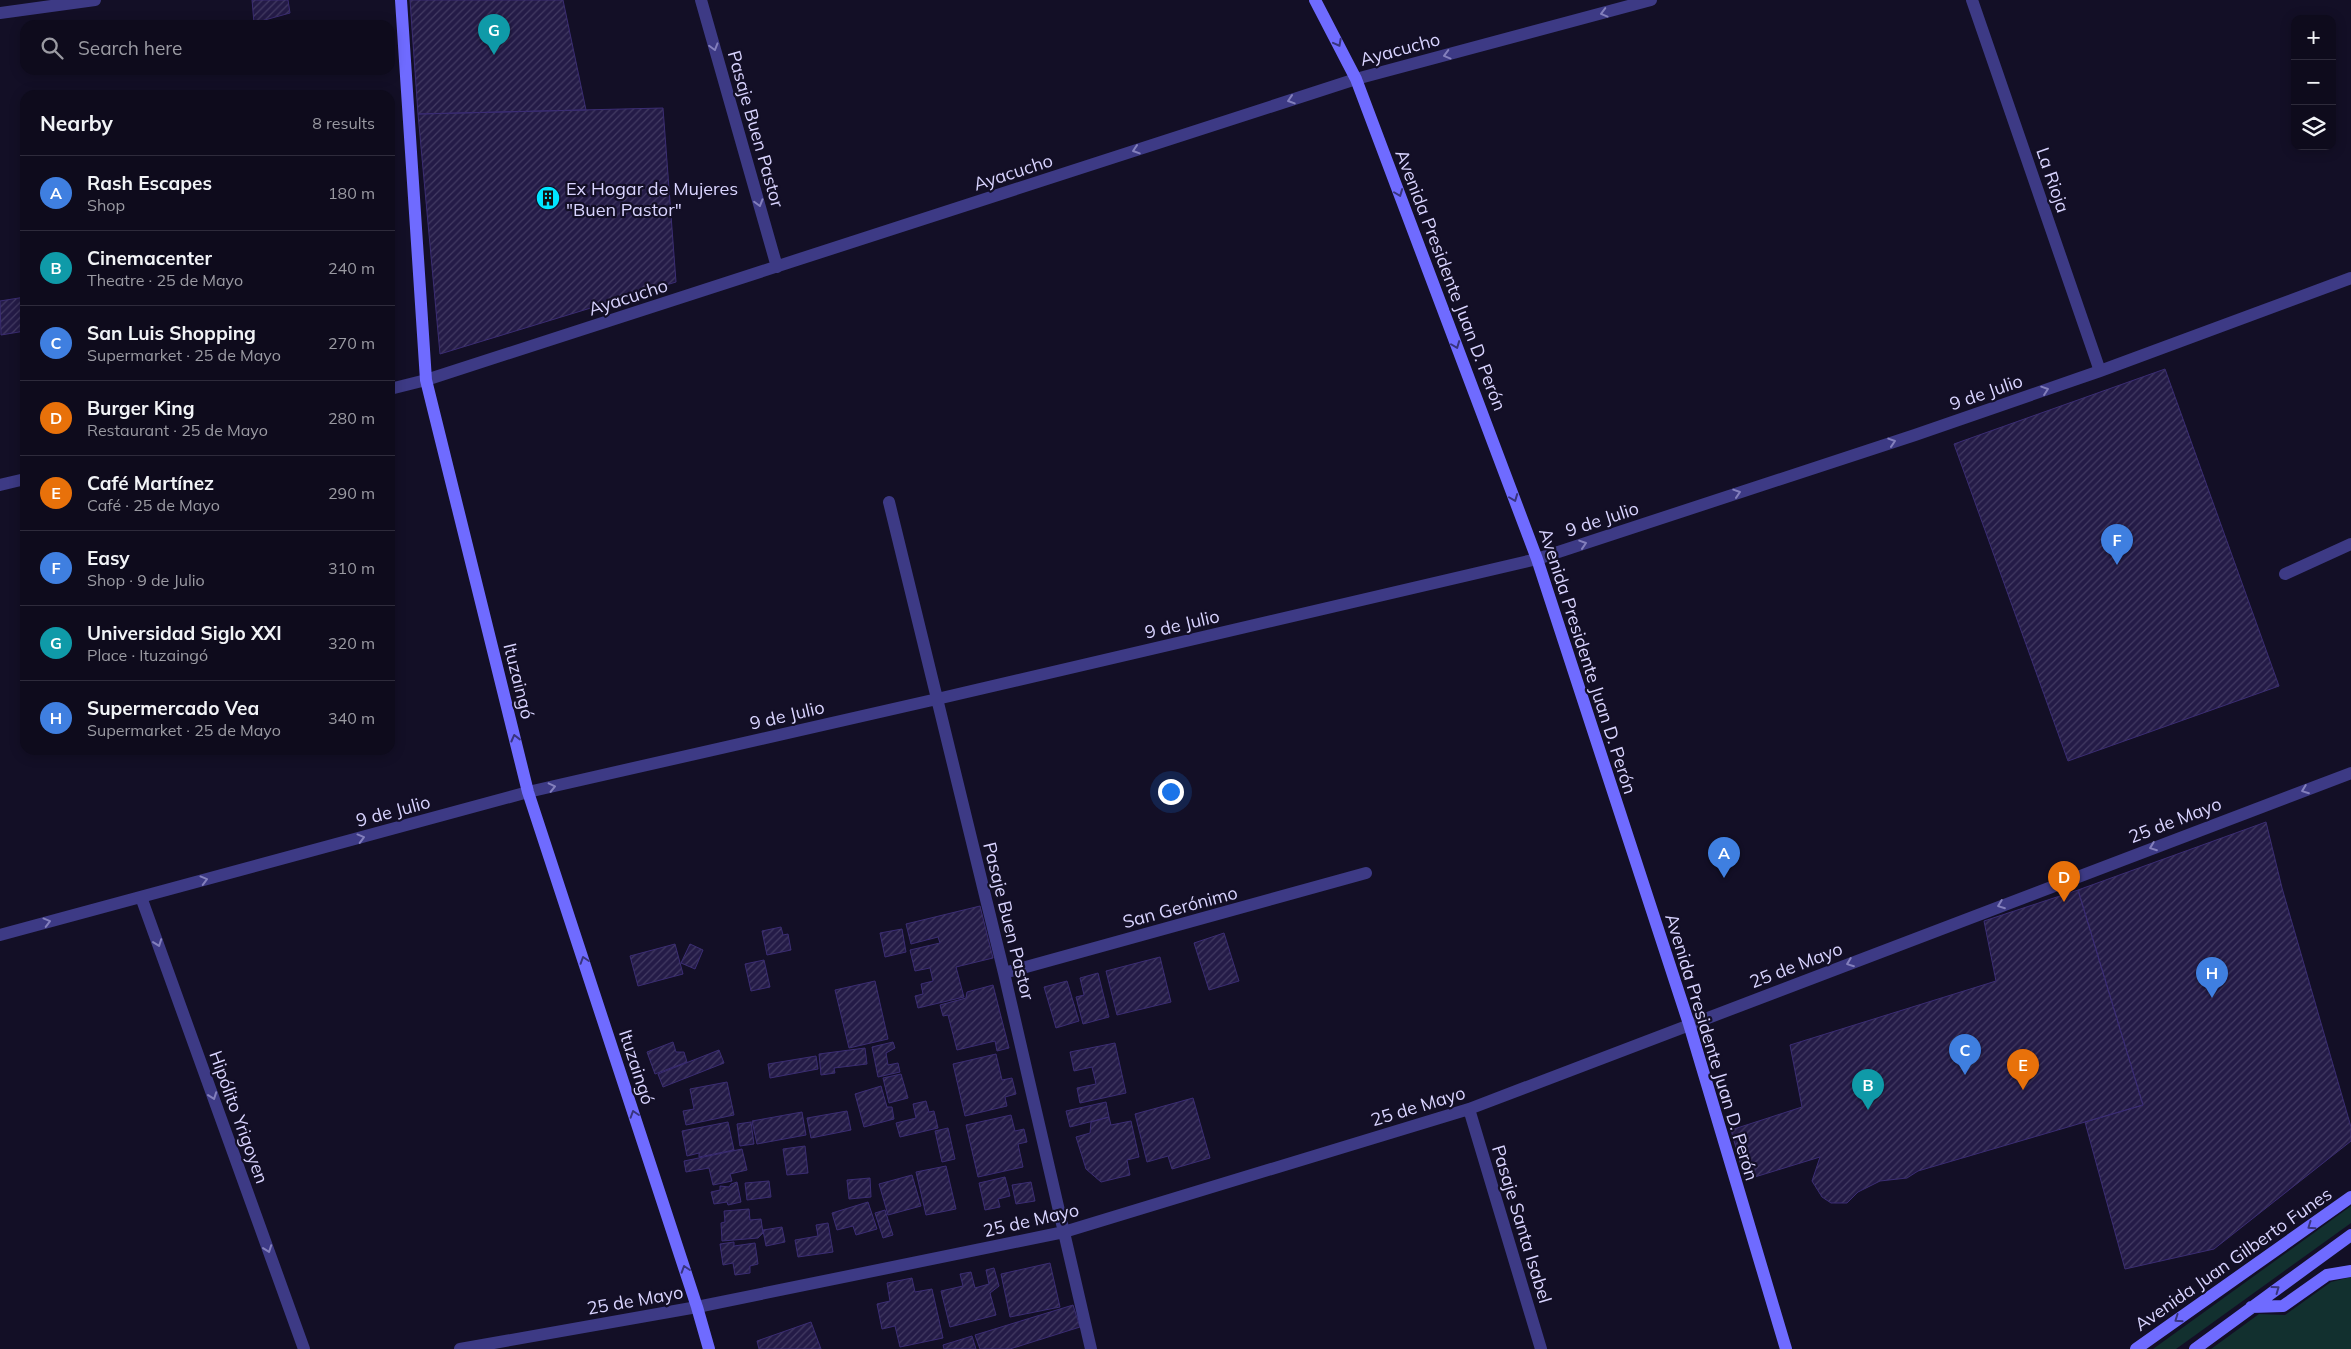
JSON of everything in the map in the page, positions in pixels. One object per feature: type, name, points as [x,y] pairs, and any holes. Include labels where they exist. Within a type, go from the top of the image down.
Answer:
[{"type":"street","points":[[0,13],[94,0]]},
{"type":"street","name":"Ituzaingó","points":[[401,0],[426,380],[528,792],[697,1307],[709,1349]]},
{"type":"street","name":"Pasaje Buen Pastor","points":[[701,0],[777,267]]},
{"type":"street","name":"Avenida Presidente Juan D. Perón","points":[[1315,0],[1356,79],[1537,559],[1689,1024],[1786,1349]]},
{"type":"street","name":"Ayacucho","points":[[395,388],[426,380],[1356,79],[1651,0]]},
{"type":"street","name":"La Rioja","points":[[1972,0],[2100,371]]},
{"type":"street","name":"9 de Julio","points":[[0,935],[528,792],[1537,559],[1915,435],[2100,371],[2351,278]]},
{"type":"street","points":[[0,485],[20,479]]},
{"type":"street","name":"Pasaje Buen Pastor","points":[[889,502],[1004,974],[1091,1349]]},
{"type":"street","points":[[2285,574],[2351,544]]},
{"type":"street","name":"25 de Mayo","points":[[460,1349],[697,1307],[1064,1232],[1469,1109],[2351,773]]},
{"type":"street","name":"San Gerónimo","points":[[1004,974],[1366,873]]},
{"type":"street","name":"Hipólito Yrigoyen","points":[[141,897],[304,1349]]},
{"type":"street","name":"Pasaje Santa Isabel","points":[[1469,1109],[1541,1349]]},
{"type":"street","name":"Avenida Juan Gilberto Funes","points":[[2136,1349],[2351,1198]]},
{"type":"street","points":[[2195,1349],[2351,1235]]},
{"type":"street","points":[[2251,1307],[2283,1306],[2327,1275],[2351,1271]]},
{"type":"green space","points":[[2351,1206],[2351,1223],[2176,1349],[2153,1349]]},
{"type":"green space","points":[[2351,1277],[2351,1349],[2211,1349],[2259,1314],[2285,1315],[2331,1282]]},
{"type":"building","points":[[252,0],[288,0],[290,13],[265,20],[254,20]]},
{"type":"building","points":[[410,0],[563,0],[586,110],[418,114]]},
{"type":"building","name":"Ex Hogar de Mujeres \"Buen Pastor\"","points":[[663,108],[676,282],[440,354],[418,114]]},
{"type":"building","points":[[20,298],[20,332],[1,335],[0,301]]},
{"type":"building","points":[[2165,369],[2279,686],[2068,761],[1954,444]]},
{"type":"building","points":[[2266,822],[2282,888],[2351,1127],[2351,1141],[2214,1249],[2125,1269],[2085,1122],[2143,1105],[2078,890]]},
{"type":"building","points":[[2078,890],[2143,1105],[1918,1171],[1907,1178],[1880,1181],[1858,1192],[1847,1203],[1831,1203],[1822,1197],[1812,1181],[1820,1157],[1745,1180],[1731,1130],[1802,1107],[1790,1045],[1996,981],[1984,921]]},
{"type":"building","points":[[980,906],[993,958],[956,967],[964,997],[918,1008],[915,996],[923,994],[921,984],[933,981],[930,968],[915,971],[910,950],[940,943],[938,937],[911,944],[906,924]]},
{"type":"building","points":[[781,927],[783,935],[788,934],[791,950],[767,955],[762,931]]},
{"type":"building","points":[[902,929],[906,952],[885,957],[880,933]]},
{"type":"building","points":[[1224,933],[1239,981],[1209,990],[1194,943]]},
{"type":"building","points":[[675,944],[683,974],[638,986],[630,956]]},
{"type":"building","points":[[690,944],[703,950],[695,969],[681,963]]},
{"type":"building","points":[[1160,957],[1171,1002],[1117,1015],[1106,971]]},
{"type":"building","points":[[764,960],[770,987],[751,991],[745,964]]},
{"type":"building","points":[[1098,973],[1109,1017],[1083,1024],[1076,997],[1084,995],[1080,978]]},
{"type":"building","points":[[875,981],[888,1039],[849,1048],[835,990]]},
{"type":"building","points":[[1067,981],[1079,1021],[1056,1028],[1044,987]]},
{"type":"building","points":[[993,985],[1009,1048],[997,1051],[995,1041],[957,1050],[948,1015],[943,1016],[940,1005],[966,998],[967,992]]},
{"type":"building","points":[[673,1042],[676,1052],[684,1052],[687,1062],[655,1074],[647,1052]]},
{"type":"building","points":[[893,1042],[895,1048],[886,1053],[888,1065],[898,1063],[900,1072],[878,1077],[872,1047]]},
{"type":"building","points":[[1115,1043],[1126,1093],[1080,1103],[1077,1088],[1096,1084],[1092,1067],[1074,1071],[1070,1052]]},
{"type":"building","points":[[865,1048],[867,1064],[834,1068],[835,1073],[821,1075],[819,1054]]},
{"type":"building","points":[[719,1050],[724,1063],[663,1087],[658,1074]]},
{"type":"building","points":[[996,1054],[1002,1080],[1012,1078],[1016,1094],[1005,1097],[1007,1106],[965,1116],[953,1064]]},
{"type":"building","points":[[816,1056],[818,1069],[770,1078],[768,1064]]},
{"type":"building","points":[[901,1074],[908,1098],[889,1103],[883,1078]]},
{"type":"building","points":[[727,1082],[734,1115],[686,1125],[683,1111],[694,1109],[690,1089]]},
{"type":"building","points":[[881,1086],[887,1107],[892,1107],[894,1119],[864,1127],[855,1094]]},
{"type":"building","points":[[1193,1098],[1210,1158],[1172,1169],[1168,1156],[1147,1162],[1135,1114]]},
{"type":"building","points":[[926,1101],[929,1112],[934,1111],[938,1128],[900,1137],[896,1123],[916,1118],[913,1104]]},
{"type":"building","points":[[1106,1102],[1109,1117],[1070,1127],[1066,1111]]},
{"type":"building","points":[[847,1111],[851,1130],[811,1138],[807,1118]]},
{"type":"building","points":[[802,1112],[806,1135],[757,1144],[752,1121]]},
{"type":"building","points":[[1011,1115],[1015,1131],[1024,1129],[1027,1142],[1018,1144],[1023,1167],[978,1177],[966,1125]]},
{"type":"building","points":[[1109,1117],[1111,1125],[1131,1121],[1139,1157],[1127,1160],[1130,1175],[1101,1182],[1086,1169],[1076,1137],[1090,1133],[1091,1122]]},
{"type":"building","points":[[728,1122],[734,1150],[699,1157],[699,1153],[687,1156],[682,1131]]},
{"type":"building","points":[[751,1122],[754,1144],[740,1146],[737,1124]]},
{"type":"building","points":[[948,1128],[955,1159],[942,1162],[935,1131]]},
{"type":"building","points":[[805,1146],[808,1173],[787,1175],[783,1149]]},
{"type":"building","points":[[742,1149],[747,1170],[730,1174],[732,1181],[713,1185],[709,1168],[686,1172],[684,1161]]},
{"type":"building","points":[[946,1166],[956,1209],[926,1215],[916,1172]]},
{"type":"building","points":[[912,1175],[921,1206],[888,1215],[879,1184]]},
{"type":"building","points":[[1005,1177],[1010,1196],[998,1199],[1000,1207],[985,1210],[979,1183]]},
{"type":"building","points":[[870,1178],[871,1197],[849,1199],[847,1180]]},
{"type":"building","points":[[769,1181],[771,1197],[747,1200],[745,1183]]},
{"type":"building","points":[[737,1182],[741,1202],[728,1205],[727,1202],[714,1204],[711,1192],[720,1190],[720,1186],[729,1187]]},
{"type":"building","points":[[1031,1182],[1035,1201],[1016,1204],[1012,1185]]},
{"type":"building","points":[[868,1202],[877,1229],[856,1235],[853,1226],[837,1230],[832,1213]]},
{"type":"building","points":[[749,1209],[750,1220],[761,1219],[763,1233],[758,1238],[722,1241],[721,1223],[725,1222],[724,1211]]},
{"type":"building","points":[[885,1210],[893,1235],[883,1238],[875,1213]]},
{"type":"building","points":[[828,1223],[833,1252],[798,1257],[795,1240],[818,1236],[816,1225]]},
{"type":"building","points":[[782,1227],[785,1242],[766,1246],[763,1230]]},
{"type":"building","points":[[734,1242],[734,1246],[755,1243],[758,1264],[750,1266],[750,1273],[735,1275],[733,1263],[723,1265],[720,1244]]},
{"type":"building","points":[[1050,1263],[1060,1307],[1010,1317],[1001,1274]]},
{"type":"building","points":[[994,1268],[999,1286],[990,1293],[996,1315],[950,1327],[941,1291],[963,1286],[960,1274],[971,1272],[975,1288],[989,1284],[986,1270]]},
{"type":"building","points":[[912,1278],[915,1292],[932,1289],[943,1338],[900,1347],[895,1326],[882,1329],[877,1304],[890,1301],[887,1283]]},
{"type":"building","points":[[1073,1305],[1080,1327],[1010,1349],[980,1349],[975,1335]]},
{"type":"building","points":[[811,1322],[821,1349],[759,1349],[757,1341]]},
{"type":"building","points":[[972,1336],[976,1349],[944,1349],[943,1345]]},
{"type":"place","name":"Universidad Siglo XXI","points":[[494,55]]},
{"type":"place","name":"Ex Hogar de Mujeres \"Buen Pastor\"","points":[[548,198]]},
{"type":"place","name":"Easy","points":[[2117,565]]},
{"type":"place","name":"Rash Escapes","points":[[1724,878]]},
{"type":"place","name":"Burger King","points":[[2064,902]]},
{"type":"place","name":"Supermercado Vea","points":[[2212,998]]},
{"type":"place","name":"San Luis Shopping","points":[[1965,1075]]},
{"type":"place","name":"Café Martínez","points":[[2023,1090]]},
{"type":"place","name":"Cinemacenter","points":[[1868,1110]]}]
